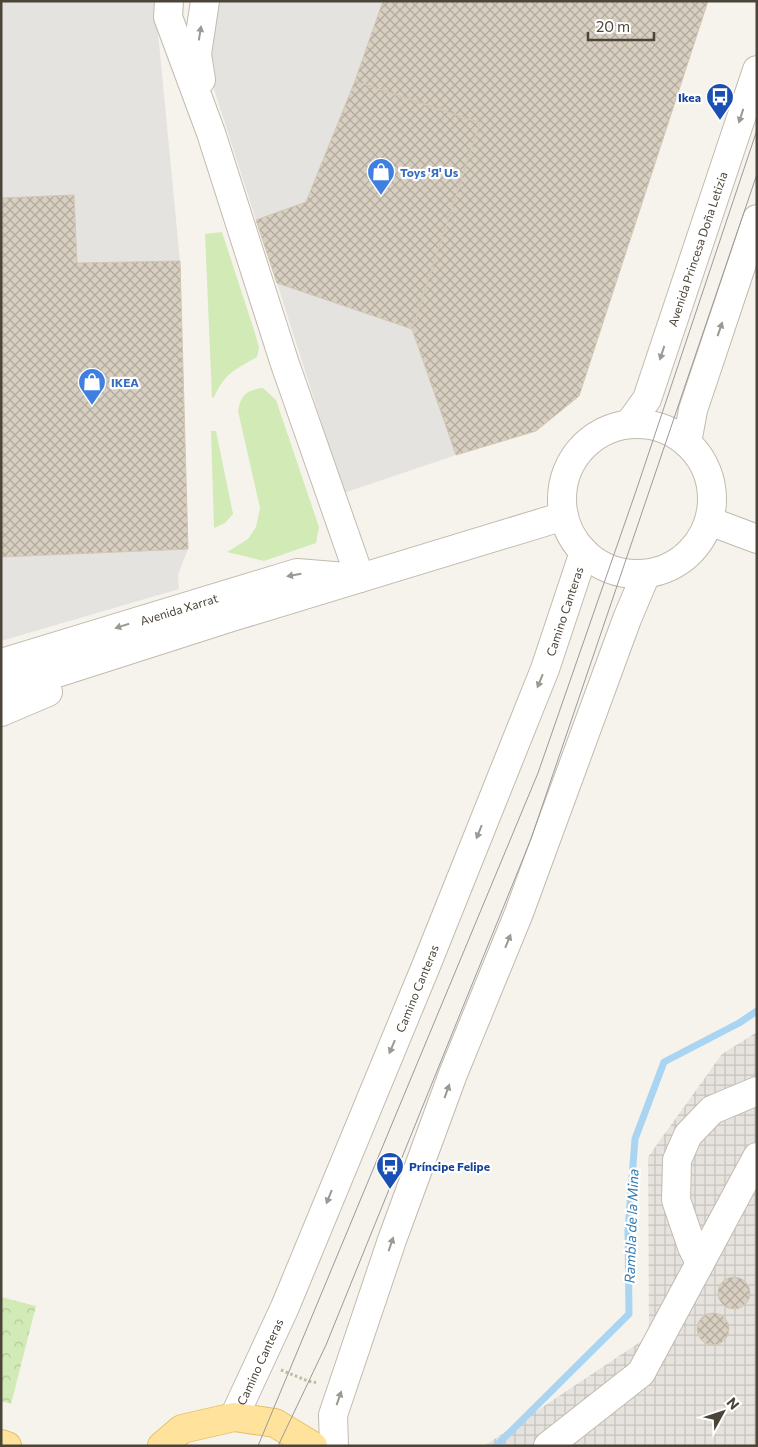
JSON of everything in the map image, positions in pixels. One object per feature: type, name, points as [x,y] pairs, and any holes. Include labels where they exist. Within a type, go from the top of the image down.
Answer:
[{"type":"main road","points":[[162,1446],[182,1429],[234,1417],[275,1423],[313,1446]]},
{"type":"main road","points":[[1,1444],[7,1446]]},
{"type":"street","points":[[169,1],[168,17],[211,133],[285,364],[360,578]]},
{"type":"street","points":[[205,1],[197,54],[211,133]]},
{"type":"street","name":"Avenida Princesa Doña Letizia","points":[[629,424],[647,399],[757,70]]},
{"type":"street","points":[[687,443],[692,410],[757,219]]},
{"type":"street","points":[[629,424],[645,424],[660,428],[674,434],[687,443],[704,466],[712,493],[710,521],[696,547],[674,565],[646,574],[629,574],[613,571],[597,563],[584,552],[571,536],[564,516],[562,495],[566,474],[576,455],[596,436],[629,424]]},
{"type":"street","name":"Avenida Xarrat","points":[[1,691],[232,617],[564,516]]},
{"type":"street","points":[[710,521],[757,539]]},
{"type":"street","name":"Camino Canteras","points":[[234,1417],[285,1307],[418,984],[545,669],[584,552]]},
{"type":"street","name":"Avenida Xarrat","points":[[1,663],[297,573],[360,578]]},
{"type":"street","points":[[334,1446],[333,1415],[392,1240],[450,1083],[519,913],[646,574]]},
{"type":"street","name":"Avenida Xarrat","points":[[1,712],[232,617]]},
{"type":"street","points":[[700,1263],[692,1247],[676,1200],[677,1160],[688,1135],[712,1110],[757,1091]]},
{"type":"street","points":[[548,1446],[641,1373],[757,1157]]},
{"type":"path","points":[[260,1361],[308,1381],[342,1389]]},
{"type":"shaded area","points":[[1,1],[155,1],[180,261],[77,263],[74,195],[1,198]]},
{"type":"shaded area","points":[[214,1],[383,1],[355,81],[306,202],[256,220],[205,61]]},
{"type":"shaded area","points":[[277,283],[412,329],[456,455],[344,493]]},
{"type":"shaded area","points":[[188,549],[178,575],[179,589],[1,641],[1,557]]},
{"type":"shaded area","points":[[757,1032],[757,1446],[484,1446],[649,1336],[648,1157],[722,1054]]},
{"type":"green space","points":[[222,232],[259,348],[257,357],[231,373],[222,382],[212,398],[205,234]]},
{"type":"green space","points":[[263,388],[276,400],[319,527],[316,543],[264,561],[227,552],[248,539],[256,527],[260,508],[238,411],[245,394],[252,390]]},
{"type":"green space","points":[[211,431],[216,431],[233,514],[225,523],[214,528]]},
{"type":"green space","points":[[1,1297],[36,1306],[11,1404],[1,1401]]},
{"type":"building","points":[[383,1],[708,1],[579,396],[536,431],[456,455],[412,329],[480,123],[355,81]]},
{"type":"building","points":[[355,81],[480,123],[412,329],[277,283],[256,220],[306,202]]},
{"type":"building","name":"IKEA","points":[[74,195],[77,263],[180,261],[188,549],[1,557],[1,198]]},
{"type":"building","points":[[734,1277],[745,1282],[750,1293],[745,1304],[734,1309],[723,1304],[718,1293],[723,1282]]},
{"type":"building","points":[[713,1313],[724,1318],[729,1329],[724,1340],[713,1345],[702,1340],[697,1329],[702,1318]]},
{"type":"waterway","name":"Rambla de la Mina","points":[[496,1446],[629,1314],[628,1230],[635,1139],[664,1062],[739,1023],[757,1011]]},
{"type":"tram line","points":[[258,1446],[538,773],[636,491],[757,130]]},
{"type":"tram line","points":[[278,1446],[326,1345],[531,839],[757,174]]},
{"type":"place","name":"Ikea","points":[[720,121]]},
{"type":"place","name":"Toys 'Я' Us","points":[[381,196]]},
{"type":"place","name":"IKEA","points":[[92,406]]},
{"type":"place","name":"Príncipe Felipe","points":[[390,1190]]}]
